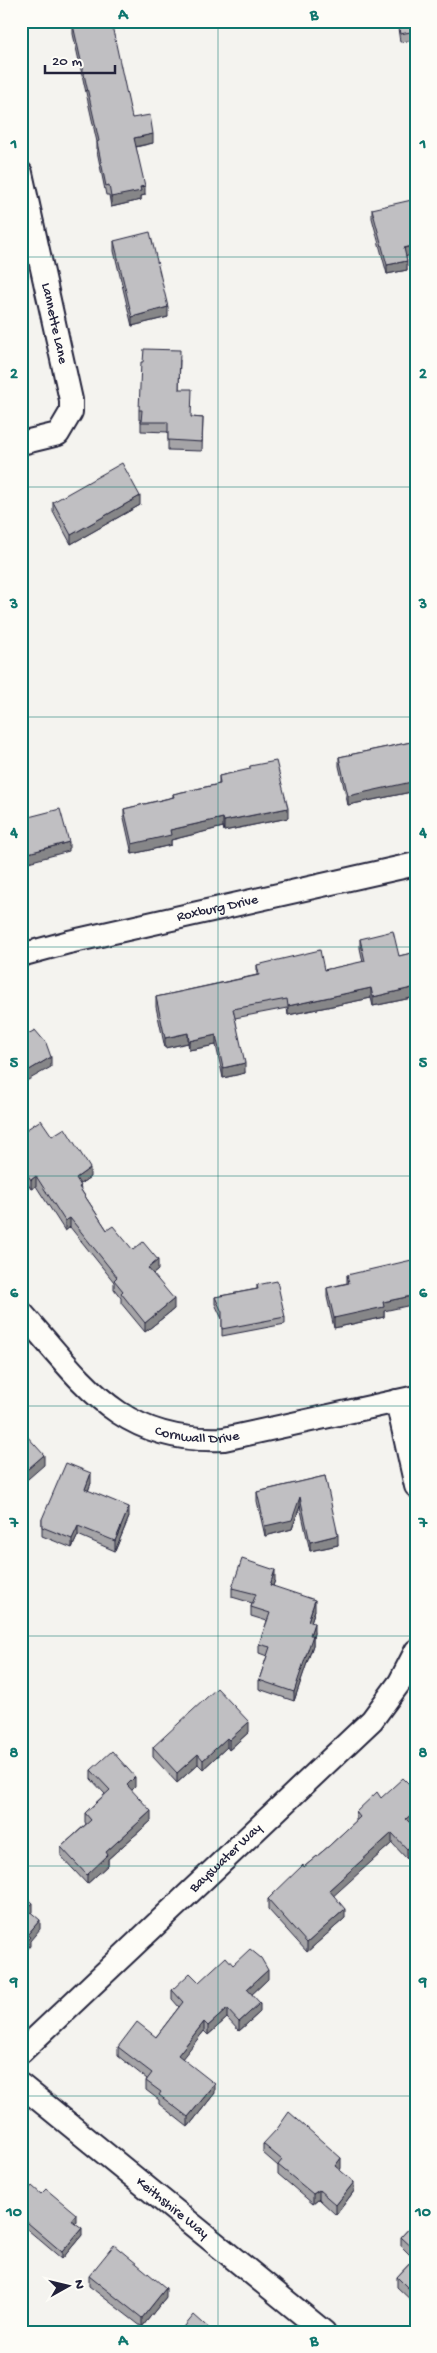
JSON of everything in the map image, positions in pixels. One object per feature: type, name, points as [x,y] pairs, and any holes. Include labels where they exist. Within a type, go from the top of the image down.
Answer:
[{"type":"street","name":"Lannette Lane","points":[[21,173],[71,400],[71,412],[58,434],[21,443]]},
{"type":"street","name":"Roxburg Drive","points":[[21,956],[69,942],[416,864]]},
{"type":"street","name":"Cornwall Drive","points":[[21,1312],[94,1394],[122,1416],[150,1429],[176,1437],[200,1440],[224,1439],[407,1399]]},
{"type":"street","points":[[407,1399],[416,1486]]},
{"type":"street","name":"Bayswater Way","points":[[21,2052],[372,1720],[400,1682],[416,1651]]},
{"type":"street","name":"Keithshire Way","points":[[21,2085],[324,2332]]},
{"type":"building","points":[[87,21],[111,21],[132,118],[150,115],[153,134],[134,138],[145,186],[140,187],[141,191],[111,197],[109,185],[106,186],[97,142],[99,141],[73,25]]},
{"type":"building","points":[[398,21],[416,21],[416,31],[400,34]]},
{"type":"building","points":[[416,199],[416,216],[413,217],[416,229],[416,245],[404,248],[407,261],[387,265],[372,209]]},
{"type":"building","points":[[150,232],[168,307],[132,317],[114,241]]},
{"type":"building","points":[[144,349],[180,350],[179,389],[192,389],[191,417],[203,418],[202,442],[168,440],[168,422],[141,422],[142,410],[139,410],[141,362],[143,362]]},
{"type":"building","points":[[122,463],[140,496],[71,535],[53,502]]},
{"type":"building","points":[[416,741],[416,781],[348,796],[339,757]]},
{"type":"building","points":[[276,761],[288,808],[224,821],[223,818],[170,830],[171,835],[132,844],[124,809],[174,797],[173,794],[220,784],[219,776],[250,769],[250,766]]},
{"type":"building","points":[[60,809],[69,842],[21,855],[21,819]]},
{"type":"building","points":[[393,931],[399,956],[416,952],[416,987],[373,997],[371,988],[288,1006],[287,999],[233,1009],[245,1063],[223,1068],[216,1035],[189,1041],[188,1033],[165,1038],[156,997],[259,975],[257,965],[320,950],[324,970],[365,961],[360,939]]},
{"type":"building","points":[[35,1030],[46,1043],[51,1057],[21,1075],[21,1038]]},
{"type":"building","points":[[41,1120],[52,1136],[65,1128],[90,1168],[76,1178],[81,1186],[79,1187],[107,1230],[113,1226],[133,1250],[143,1242],[158,1260],[148,1268],[174,1299],[145,1323],[121,1293],[123,1291],[114,1280],[117,1277],[70,1218],[65,1221],[36,1176],[31,1180],[21,1165],[21,1133]]},
{"type":"building","points":[[416,1259],[416,1295],[383,1302],[384,1307],[334,1318],[327,1288],[349,1283],[347,1275]]},
{"type":"building","points":[[277,1281],[285,1317],[222,1329],[222,1312],[215,1297],[258,1289],[257,1285]]},
{"type":"building","points":[[26,1435],[44,1455],[21,1475],[21,1436],[23,1438]]},
{"type":"building","points":[[66,1463],[91,1473],[85,1489],[129,1507],[115,1541],[78,1526],[72,1539],[42,1527],[42,1519]]},
{"type":"building","points":[[325,1476],[338,1535],[310,1542],[300,1497],[292,1520],[265,1526],[257,1492]]},
{"type":"building","points":[[242,1559],[275,1570],[270,1585],[315,1600],[308,1621],[314,1623],[310,1635],[313,1635],[294,1692],[259,1680],[270,1647],[259,1644],[270,1613],[251,1607],[256,1594],[232,1588]]},
{"type":"building","points":[[217,1688],[249,1722],[229,1740],[227,1738],[203,1760],[198,1754],[177,1773],[153,1747]]},
{"type":"building","points":[[112,1751],[135,1777],[127,1785],[151,1811],[106,1852],[108,1855],[87,1875],[61,1847],[91,1820],[85,1813],[110,1790],[91,1770]]},
{"type":"building","points":[[403,1778],[416,1791],[416,1810],[406,1819],[416,1829],[416,1841],[407,1849],[392,1833],[329,1890],[345,1909],[307,1943],[268,1899],[303,1865],[304,1867],[360,1817],[356,1812],[377,1792],[381,1798]]},
{"type":"building","points":[[21,1892],[33,1903],[27,1909],[40,1920],[27,1935],[30,1937],[21,1947]]},
{"type":"building","points":[[250,1949],[261,1958],[268,1970],[247,1989],[260,2003],[239,2022],[227,2009],[208,2026],[204,2022],[178,2055],[215,2084],[188,2117],[159,2095],[161,2092],[146,2081],[152,2073],[118,2047],[137,2022],[156,2037],[183,2002],[172,1990],[190,1973],[199,1982],[226,1957],[233,1965]]},
{"type":"building","points":[[289,2112],[341,2158],[335,2166],[354,2182],[336,2205],[319,2190],[313,2194],[278,2165],[282,2160],[263,2144]]},
{"type":"building","points":[[32,2186],[41,2194],[46,2189],[76,2214],[71,2220],[82,2228],[62,2252],[21,2217],[21,2198]]},
{"type":"building","points":[[416,2221],[416,2251],[401,2237]]},
{"type":"building","points":[[114,2245],[166,2288],[142,2318],[89,2276]]},
{"type":"building","points":[[416,2257],[416,2296],[397,2277]]},
{"type":"building","points":[[194,2315],[213,2332],[180,2332]]}]
